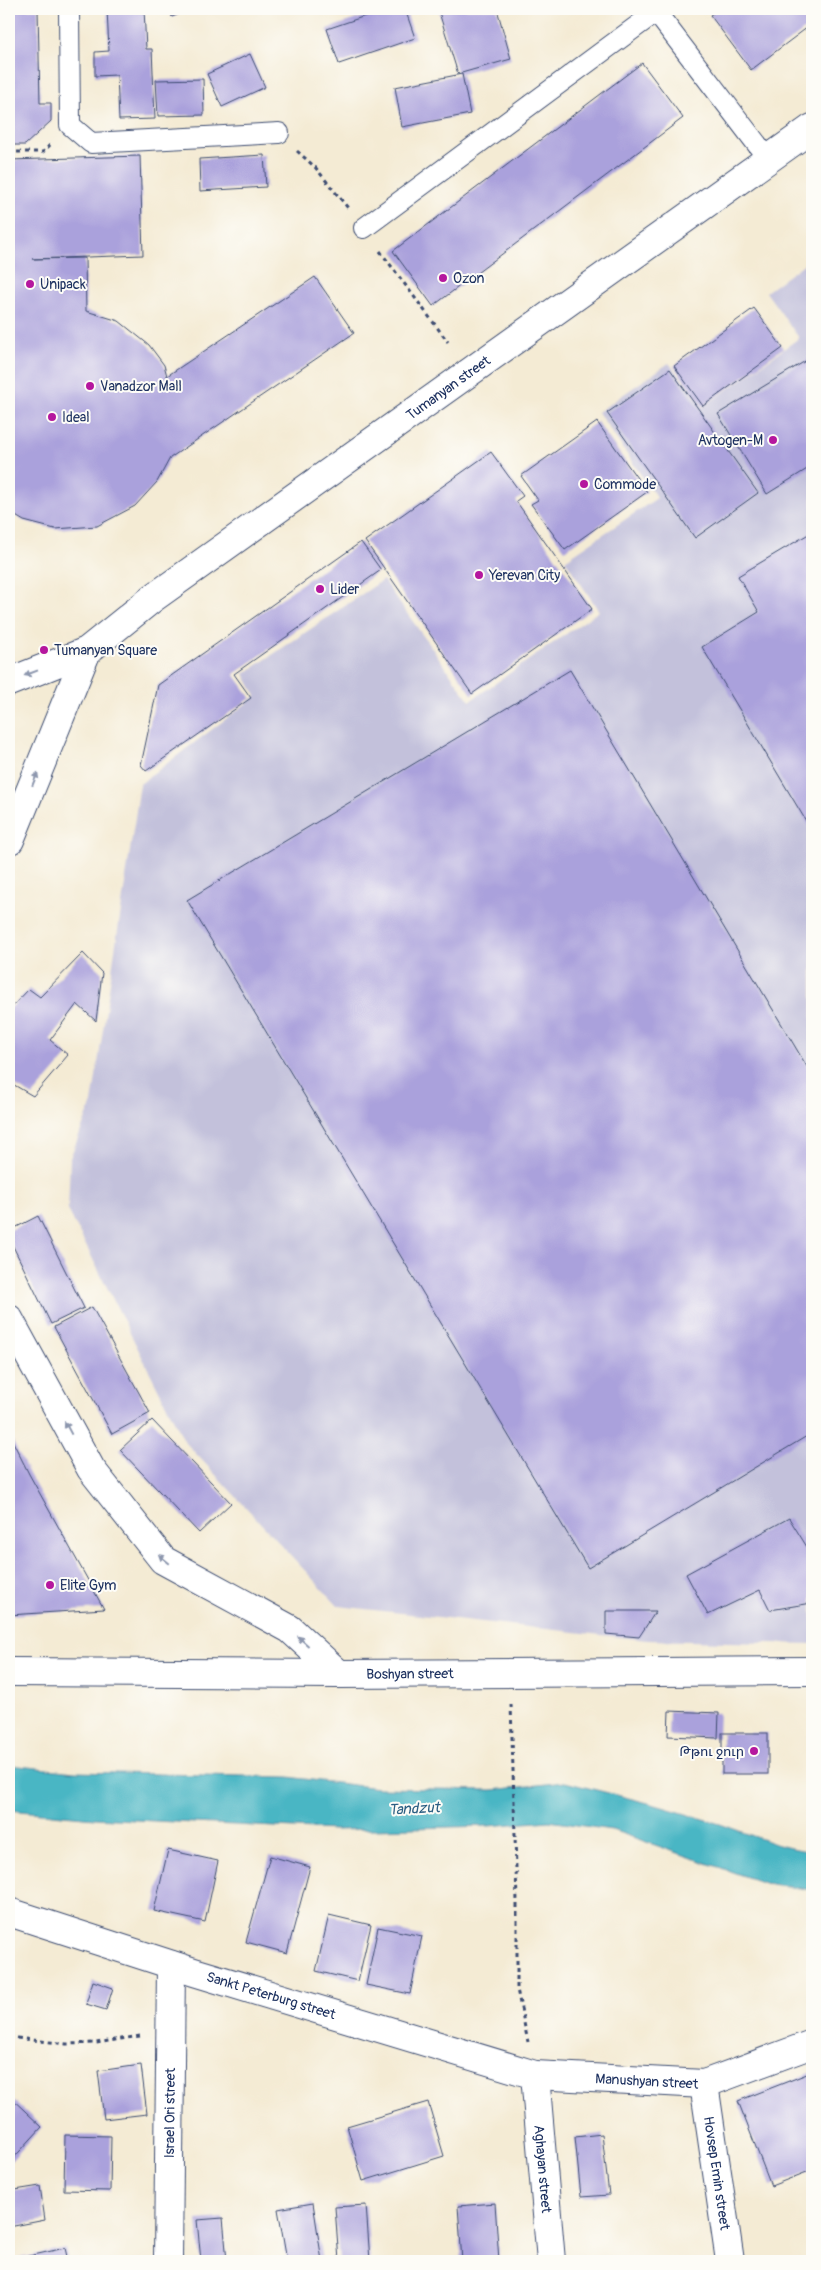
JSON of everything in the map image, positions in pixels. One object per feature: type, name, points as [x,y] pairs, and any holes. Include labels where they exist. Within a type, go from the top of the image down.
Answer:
[{"type":"main road","name":"Tumanyan street","points":[[87,651],[154,598],[812,128]]},
{"type":"main road","points":[[9,682],[87,651]]},
{"type":"main road","points":[[10,843],[87,651]]},
{"type":"main road","points":[[9,793],[11,801],[10,843]]},
{"type":"main road","points":[[9,1318],[91,1470],[162,1560],[290,1629],[339,1674]]},
{"type":"main road","name":"Boshyan street","points":[[9,1672],[339,1674],[510,1671],[812,1671]]},
{"type":"main road","name":"Sankt Peterburg street","points":[[9,1912],[171,1965],[535,2076]]},
{"type":"main road","name":"Israel Ori street","points":[[168,2261],[171,1965]]},
{"type":"main road","name":"Manushyan street","points":[[535,2076],[704,2084],[812,2044]]},
{"type":"main road","name":"Aghayan street","points":[[535,2076],[552,2261]]},
{"type":"main road","name":"Hovsep Emin street","points":[[704,2084],[730,2261]]},
{"type":"lane","points":[[69,9],[70,125],[91,143],[279,133]]},
{"type":"lane","points":[[364,228],[658,10],[769,160]]},
{"type":"path","points":[[9,152],[43,152],[70,125]]},
{"type":"path","points":[[315,167],[364,228],[448,342]]},
{"type":"path","points":[[510,1671],[517,1885],[517,1989],[535,2076]]},
{"type":"path","points":[[9,2037],[66,2044],[96,2043],[113,2039]]},
{"type":"shaded area","points":[[812,258],[812,1644],[647,1640],[338,1606],[185,1442],[68,1210],[70,1158],[92,1103],[140,784],[256,696],[244,674],[383,580],[470,701],[599,611],[565,560],[657,498],[598,412],[669,363],[703,407],[799,338],[766,292]]},
{"type":"water","name":"Tandzut","points":[[9,1765],[75,1772],[288,1777],[378,1788],[492,1790],[565,1782],[652,1804],[720,1824],[781,1846],[812,1852],[812,1890],[764,1883],[612,1830],[549,1821],[488,1826],[335,1830],[95,1818],[9,1810]]},
{"type":"building","points":[[9,9],[38,9],[40,103],[51,103],[51,121],[25,145],[9,145]]},
{"type":"building","points":[[107,9],[144,9],[146,49],[152,49],[155,119],[119,120],[117,75],[95,76],[95,52],[109,51]]},
{"type":"building","points":[[169,9],[192,9],[172,17]]},
{"type":"building","points":[[386,9],[405,9],[415,38],[339,64],[327,29]]},
{"type":"building","points":[[438,9],[497,9],[511,59],[458,74]]},
{"type":"building","points":[[719,9],[812,9],[812,24],[751,70],[710,15]]},
{"type":"building","points":[[250,54],[265,87],[222,107],[207,74]]},
{"type":"building","points":[[642,63],[683,118],[433,306],[393,251]]},
{"type":"building","points":[[462,74],[470,114],[402,127],[395,87]]},
{"type":"building","points":[[203,79],[204,115],[158,116],[156,80]]},
{"type":"building","points":[[264,155],[266,187],[200,191],[199,159]]},
{"type":"building","points":[[140,156],[143,255],[32,259],[85,258],[86,311],[119,321],[149,345],[164,365],[167,376],[315,277],[354,333],[170,458],[157,482],[135,506],[97,526],[55,529],[24,521],[9,512],[9,160]]},
{"type":"building","points":[[754,308],[783,348],[703,406],[674,366]]},
{"type":"building","name":"Avtogen-M","points":[[812,357],[812,466],[767,494],[718,414]]},
{"type":"building","points":[[670,369],[758,493],[695,538],[607,413]]},
{"type":"building","name":"Commode","points":[[597,422],[647,492],[565,550],[531,504],[538,500],[521,476]]},
{"type":"building","name":"Yerevan City","points":[[491,452],[523,496],[516,501],[592,609],[472,694],[365,541]]},
{"type":"building","points":[[812,532],[812,831],[702,647],[759,612],[738,576]]},
{"type":"building","points":[[361,542],[381,570],[234,674],[251,698],[146,771],[141,765],[158,685]]},
{"type":"building","points":[[570,670],[812,1075],[812,1433],[588,1568],[187,900]]},
{"type":"building","points":[[83,953],[102,973],[96,1021],[77,1004],[50,1040],[68,1055],[33,1096],[9,1082],[9,1010],[29,989],[40,997]]},
{"type":"building","points":[[38,1216],[84,1308],[51,1324],[9,1238],[9,1231]]},
{"type":"building","points":[[92,1307],[150,1413],[112,1434],[54,1327]]},
{"type":"building","points":[[152,1420],[231,1503],[199,1533],[120,1450]]},
{"type":"building","points":[[9,1434],[29,1474],[104,1609],[9,1615]]},
{"type":"building","points":[[789,1518],[812,1555],[812,1603],[770,1610],[760,1590],[708,1615],[686,1574]]},
{"type":"building","points":[[606,1611],[656,1611],[639,1637],[606,1634]]},
{"type":"building","points":[[669,1711],[719,1713],[718,1738],[668,1736]]},
{"type":"building","points":[[722,1733],[768,1733],[768,1774],[722,1774]]},
{"type":"building","points":[[168,1850],[218,1861],[205,1922],[154,1911]]},
{"type":"building","points":[[270,1856],[310,1867],[287,1953],[246,1942]]},
{"type":"building","points":[[329,1915],[371,1925],[358,1981],[316,1971]]},
{"type":"building","points":[[378,1927],[422,1936],[410,1994],[366,1985]]},
{"type":"building","points":[[93,1981],[113,1988],[106,2010],[86,2004]]},
{"type":"building","points":[[141,2065],[147,2114],[104,2119],[98,2071]]},
{"type":"building","points":[[812,2072],[812,2170],[771,2186],[738,2101]]},
{"type":"building","points":[[9,2096],[42,2127],[9,2163]]},
{"type":"building","points":[[428,2102],[444,2156],[363,2181],[347,2126]]},
{"type":"building","points":[[602,2134],[609,2195],[581,2197],[575,2137]]},
{"type":"building","points":[[65,2135],[111,2136],[110,2191],[64,2190]]},
{"type":"building","points":[[40,2186],[45,2220],[9,2227],[9,2191]]},
{"type":"building","points":[[313,2203],[322,2261],[287,2261],[278,2209]]},
{"type":"building","points":[[495,2203],[499,2261],[462,2261],[458,2206]]},
{"type":"building","points":[[366,2205],[370,2261],[339,2261],[335,2207]]},
{"type":"building","points":[[812,2210],[812,2223],[811,2223],[809,2211]]},
{"type":"building","points":[[223,2218],[227,2261],[201,2261],[197,2220]]},
{"type":"building","points":[[65,2248],[68,2261],[21,2261],[20,2258]]},
{"type":"place","name":"Ozon","points":[[443,278]]},
{"type":"place","name":"Unipack","points":[[30,284]]},
{"type":"place","name":"Vanadzor Mall","points":[[90,386]]},
{"type":"place","name":"Ideal","points":[[52,417]]},
{"type":"place","name":"Avtogen-M","points":[[773,440]]},
{"type":"place","name":"Commode","points":[[584,484]]},
{"type":"place","name":"Yerevan City","points":[[479,575]]},
{"type":"place","name":"Lider","points":[[320,589]]},
{"type":"place","name":"Tumanyan Square","points":[[44,650]]},
{"type":"place","name":"Elite Gym","points":[[50,1585]]},
{"type":"place","name":"Թթու ջուր","points":[[754,1751]]}]
